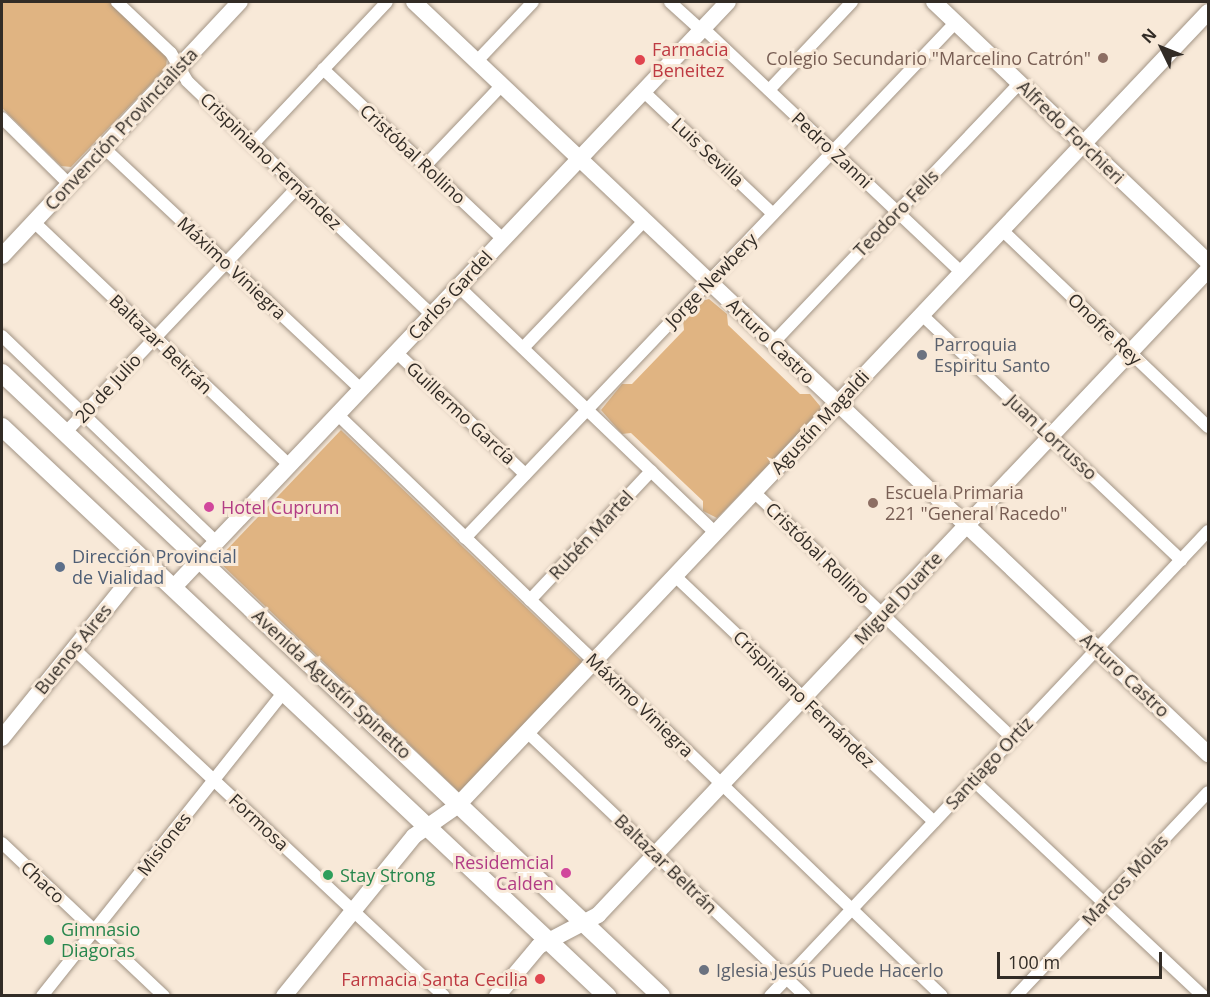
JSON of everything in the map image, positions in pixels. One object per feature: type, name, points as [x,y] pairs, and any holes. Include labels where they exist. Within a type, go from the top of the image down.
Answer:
[{"type":"main road","name":"Avenida Agustín Spinetto","points":[[2,373],[661,996]]},
{"type":"main road","points":[[2,427],[607,996]]},
{"type":"street","name":"Crispiniano Fernández","points":[[120,2],[171,53],[178,68],[253,144],[432,315]]},
{"type":"street","name":"Convención Provincialista","points":[[2,256],[240,2]]},
{"type":"street","points":[[253,144],[387,2]]},
{"type":"street","name":"Arturo Castro","points":[[414,2],[837,405],[1209,754]]},
{"type":"street","points":[[477,61],[533,2]]},
{"type":"street","name":"Pedro Zanni","points":[[670,2],[769,90],[962,273]]},
{"type":"street","name":"Carlos Gardel","points":[[173,588],[728,2]]},
{"type":"street","points":[[769,90],[852,2]]},
{"type":"street","name":"Alfredo Forchieri","points":[[934,2],[1209,262]]},
{"type":"street","name":"Agustín Magaldi","points":[[284,996],[353,910],[426,826],[459,804],[1084,144],[1206,10]]},
{"type":"street","name":"Jorge Newbery","points":[[465,537],[956,22]]},
{"type":"street","name":"Cristóbal Rollino","points":[[323,69],[503,239]]},
{"type":"street","name":"Teodoro Fells","points":[[773,343],[1020,83]]},
{"type":"street","points":[[425,165],[502,85]]},
{"type":"street","name":"Luis Sevilla","points":[[643,91],[773,214]]},
{"type":"street","points":[[2,118],[69,184]]},
{"type":"street","name":"Máximo Viniegra","points":[[104,147],[361,389]]},
{"type":"street","name":"20 de Julio","points":[[66,432],[298,187]]},
{"type":"street","points":[[523,348],[645,220]]},
{"type":"street","name":"Baltazar Beltrán","points":[[34,222],[289,465]]},
{"type":"street","name":"Onofre Rey","points":[[1002,230],[1209,427]]},
{"type":"street","name":"Miguel Duarte","points":[[586,924],[656,854],[1209,270]]},
{"type":"street","points":[[458,286],[716,533]]},
{"type":"street","name":"Juan Lorrusso","points":[[922,315],[1181,560]]},
{"type":"street","points":[[2,336],[216,542]]},
{"type":"street","name":"Guillermo García","points":[[396,352],[525,474]]},
{"type":"street","name":"Máximo Viniegra","points":[[337,414],[942,996]]},
{"type":"street","name":"Rubén Martel","points":[[530,600],[651,471]]},
{"type":"street","name":"Cristóbal Rollino","points":[[754,492],[1013,739]]},
{"type":"street","name":"Santiago Ortiz","points":[[770,996],[1209,531]]},
{"type":"street","name":"Buenos Aires","points":[[2,738],[145,561]]},
{"type":"street","name":"Crispiniano Fernández","points":[[675,576],[934,822]]},
{"type":"street","name":"Formosa","points":[[74,649],[444,996]]},
{"type":"street","name":"Misiones","points":[[42,996],[284,692]]},
{"type":"street","name":"Baltazar Beltrán","points":[[527,732],[805,996]]},
{"type":"street","points":[[974,780],[1203,996]]},
{"type":"street","name":"Marcos Molas","points":[[1016,996],[1209,792]]},
{"type":"street","name":"Chaco","points":[[2,843],[164,996]]},
{"type":"street","points":[[497,996],[534,951],[549,941],[586,924]]},
{"type":"shaded area","points":[[2,2],[110,2],[167,57],[166,68],[71,167],[61,166],[2,108]]},
{"type":"shaded area","points":[[709,299],[727,314],[728,325],[800,394],[810,394],[820,406],[820,411],[717,518],[703,511],[703,501],[631,433],[622,434],[601,410],[622,384],[632,384],[684,330],[683,320],[701,301]]},
{"type":"shaded area","points":[[341,430],[583,662],[459,792],[217,560]]},
{"type":"place","name":"Colegio Secundario \"Marcelino Catrón\"","points":[[1103,58]]},
{"type":"place","name":"Farmacia Beneitez","points":[[640,60]]},
{"type":"place","name":"Parroquia Espiritu Santo","points":[[922,355]]},
{"type":"place","name":"Escuela Primaria 221 \"General Racedo\"","points":[[873,503]]},
{"type":"place","name":"Hotel Cuprum","points":[[209,507]]},
{"type":"place","name":"Dirección Provincial de Vialidad","points":[[60,567]]},
{"type":"place","name":"Residemcial Calden","points":[[566,873]]},
{"type":"place","name":"Stay Strong","points":[[328,875]]},
{"type":"place","name":"Gimnasio Diagoras","points":[[49,940]]},
{"type":"place","name":"Iglesia Jesús Puede Hacerlo","points":[[704,970]]},
{"type":"place","name":"Farmacia Santa Cecilia","points":[[540,979]]}]
